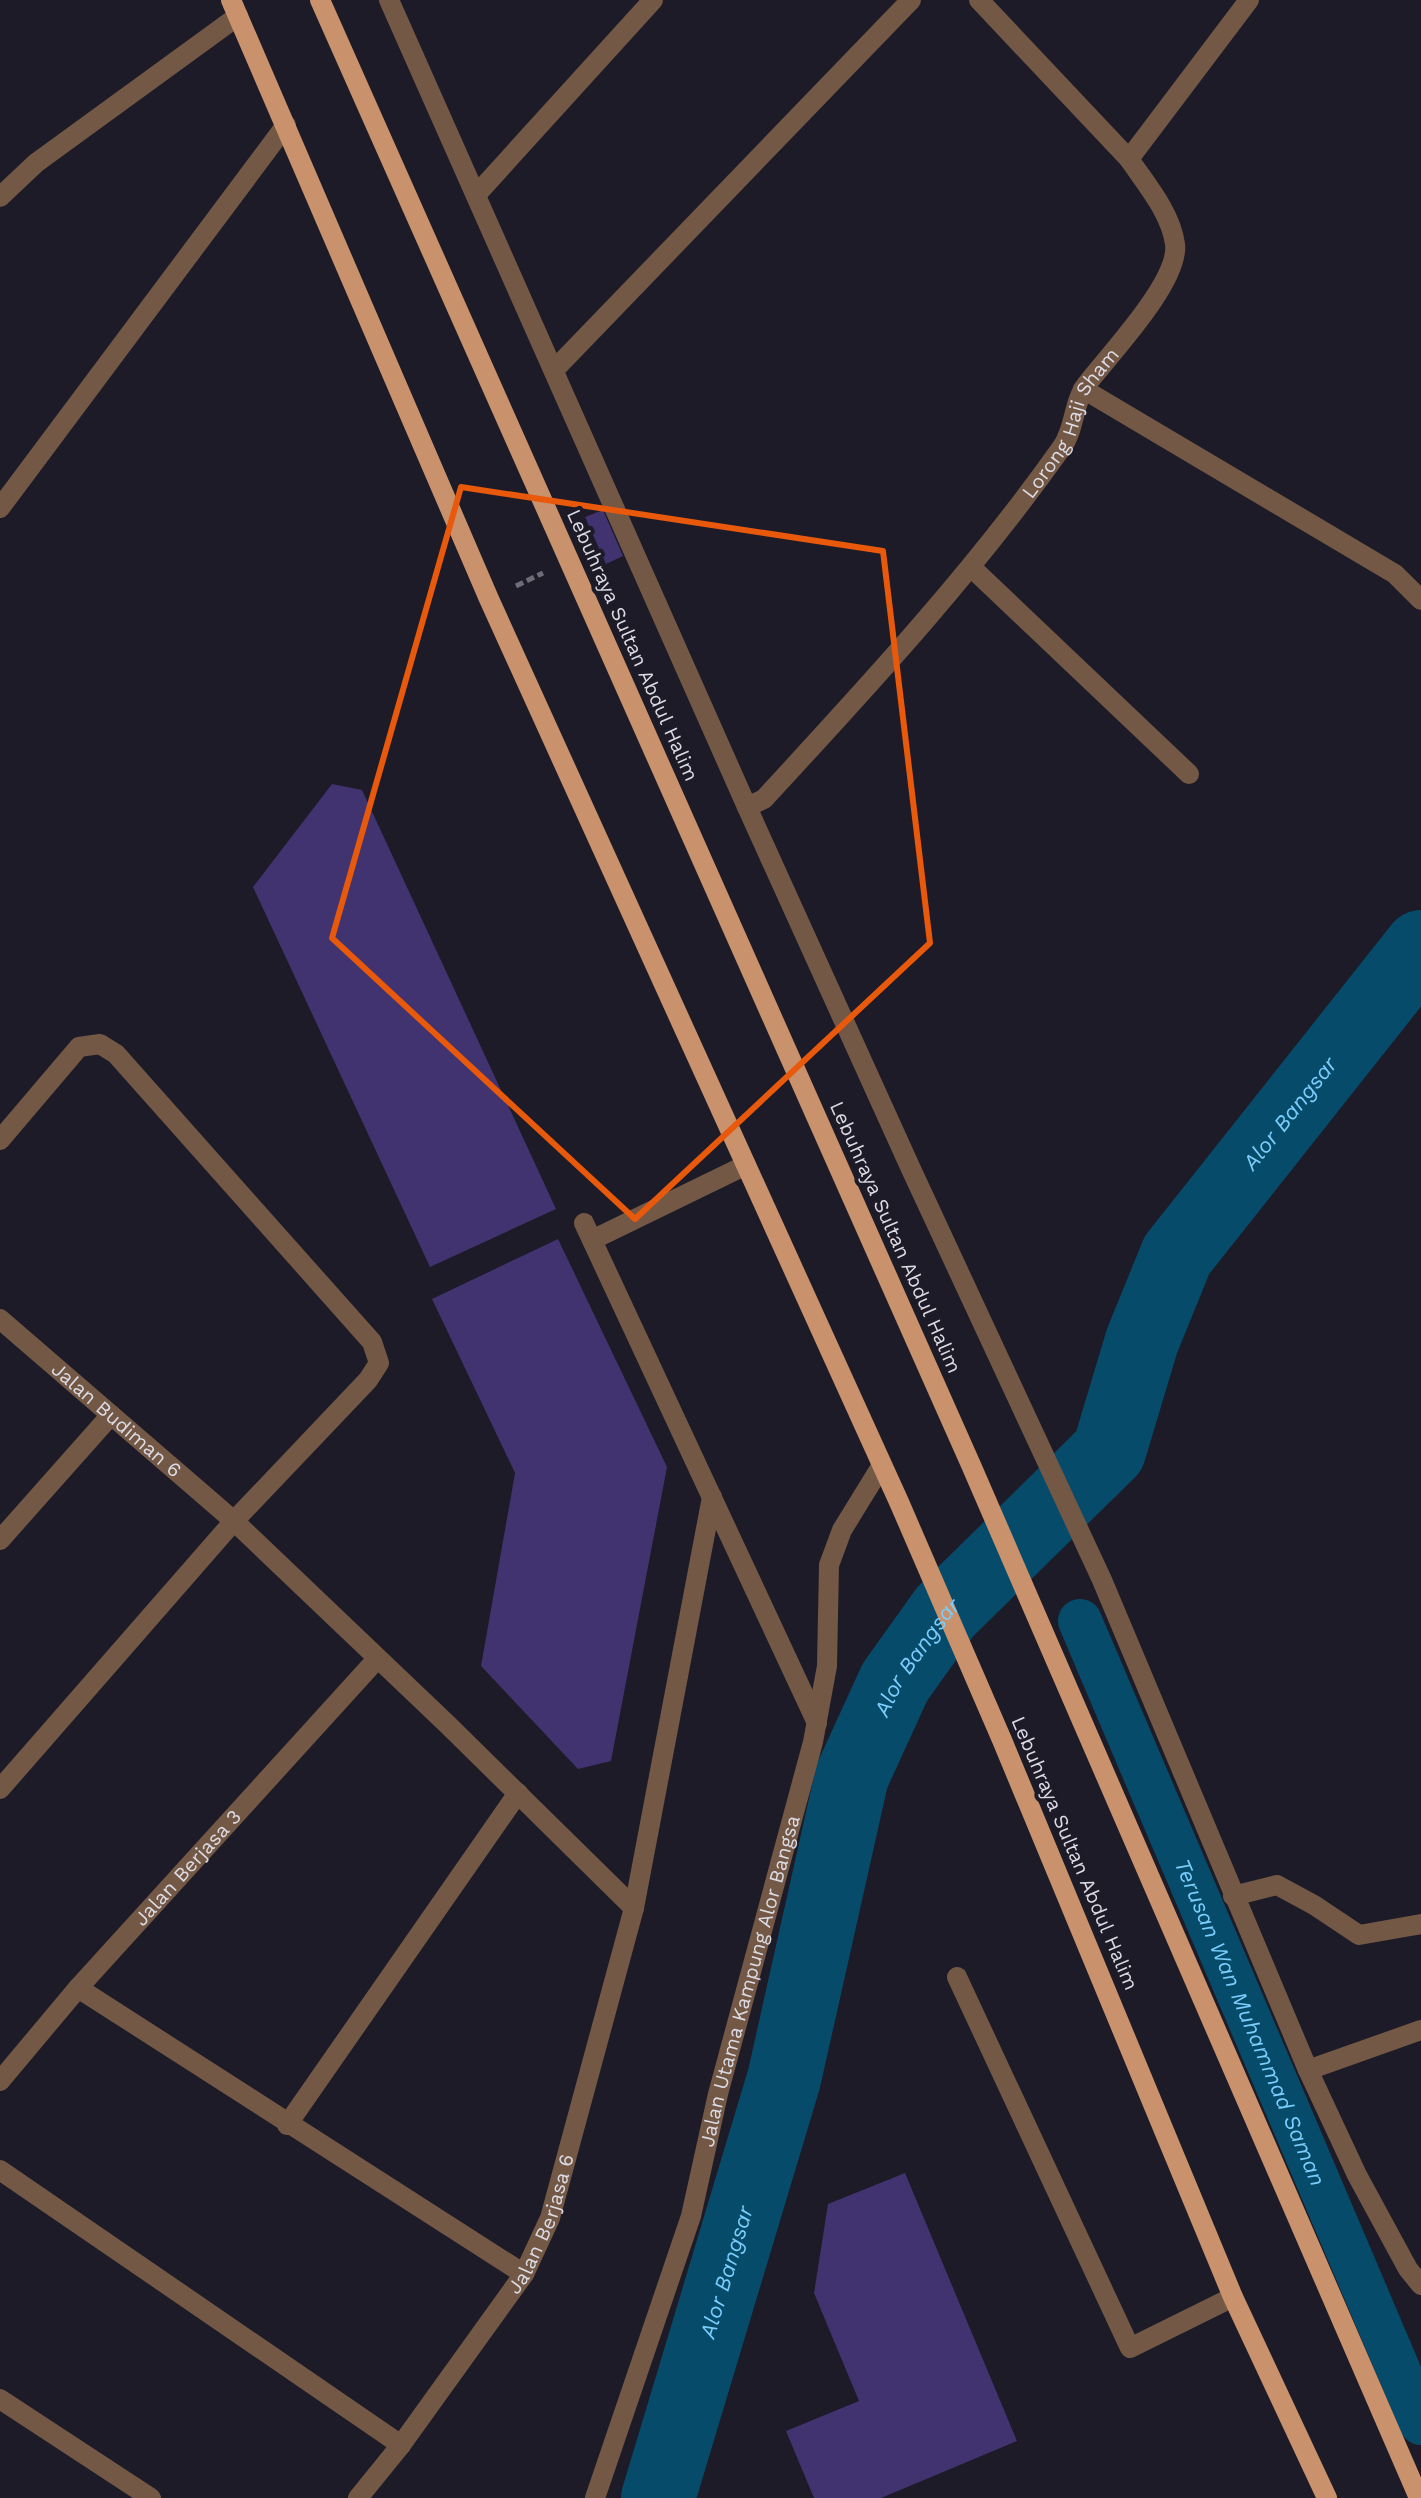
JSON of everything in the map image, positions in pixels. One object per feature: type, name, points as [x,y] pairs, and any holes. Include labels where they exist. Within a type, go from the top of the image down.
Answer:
[{"type":"main road","name":"Lebuhraya Sultan Abdul Halim","points":[[320,0],[971,1465],[1419,2498]]},
{"type":"main road","name":"Lebuhraya Sultan Abdul Halim","points":[[234,8],[489,599],[899,1502],[1002,1740],[1233,2297],[1327,2498]]},
{"type":"street","points":[[389,0],[747,807],[1102,1580],[1308,2070],[1357,2175],[1408,2269],[1421,2285]]},
{"type":"street","points":[[476,195],[653,0]]},
{"type":"street","points":[[555,369],[911,0]]},
{"type":"street","name":"Lorong Haji Sham","points":[[747,807],[764,799],[901,650],[971,567],[1065,444],[1083,389],[1150,303],[1171,270],[1175,245],[1163,209],[1129,159],[979,0]]},
{"type":"street","points":[[1129,159],[1249,0]]},
{"type":"street","points":[[0,197],[36,163],[234,8]]},
{"type":"street","points":[[0,508],[286,125]]},
{"type":"street","points":[[1083,389],[1395,574],[1421,600]]},
{"type":"street","points":[[971,567],[1189,774]]},
{"type":"street","points":[[0,1140],[79,1047],[100,1044],[116,1054],[372,1342],[379,1363],[368,1380],[234,1521],[0,1789]]},
{"type":"street","points":[[746,1165],[588,1231],[817,1723]]},
{"type":"street","name":"Jalan Budiman 6","points":[[0,1319],[234,1521],[634,1908]]},
{"type":"street","points":[[0,1540],[111,1415]]},
{"type":"street","name":"Jalan Utama Kampung Alor Bangsa","points":[[595,2498],[691,2216],[718,2094],[817,1723],[827,1666],[829,1565],[842,1530],[882,1465]]},
{"type":"street","name":"Jalan Berjasa 6","points":[[358,2498],[401,2445],[524,2274],[550,2218],[634,1908],[712,1497]]},
{"type":"street","name":"Jalan Berjasa 3","points":[[0,2081],[78,1988],[377,1659]]},
{"type":"street","points":[[287,2125],[518,1793]]},
{"type":"street","points":[[1233,1896],[1277,1885],[1359,1935],[1421,1924]]},
{"type":"street","points":[[957,1977],[1130,2348],[1233,2297]]},
{"type":"street","points":[[78,1988],[287,2125],[524,2274]]},
{"type":"street","points":[[1308,2070],[1421,2030]]},
{"type":"street","points":[[0,2170],[401,2445]]},
{"type":"street","points":[[0,2399],[151,2498]]},
{"type":"path","points":[[489,599],[569,561]]},
{"type":"highlighted area","points":[[461,487],[883,551],[930,943],[635,1219],[332,938]]},
{"type":"building","points":[[603,510],[623,556],[606,564],[585,517]]},
{"type":"building","points":[[332,784],[362,790],[556,1209],[430,1267],[253,887]]},
{"type":"building","points":[[558,1239],[667,1467],[611,1761],[578,1769],[481,1666],[515,1473],[432,1299]]},
{"type":"building","points":[[905,2173],[1017,2441],[881,2498],[814,2498],[786,2431],[859,2401],[814,2293],[828,2204]]},
{"type":"waterway","name":"Alor Bangsar","points":[[658,2498],[784,2079],[852,1776],[895,1682],[945,1612],[1109,1451],[1142,1341],[1177,1255],[1421,947]]},
{"type":"waterway","name":"Terusan Wan Muhammad Saman","points":[[1080,1621],[1421,2423]]}]
